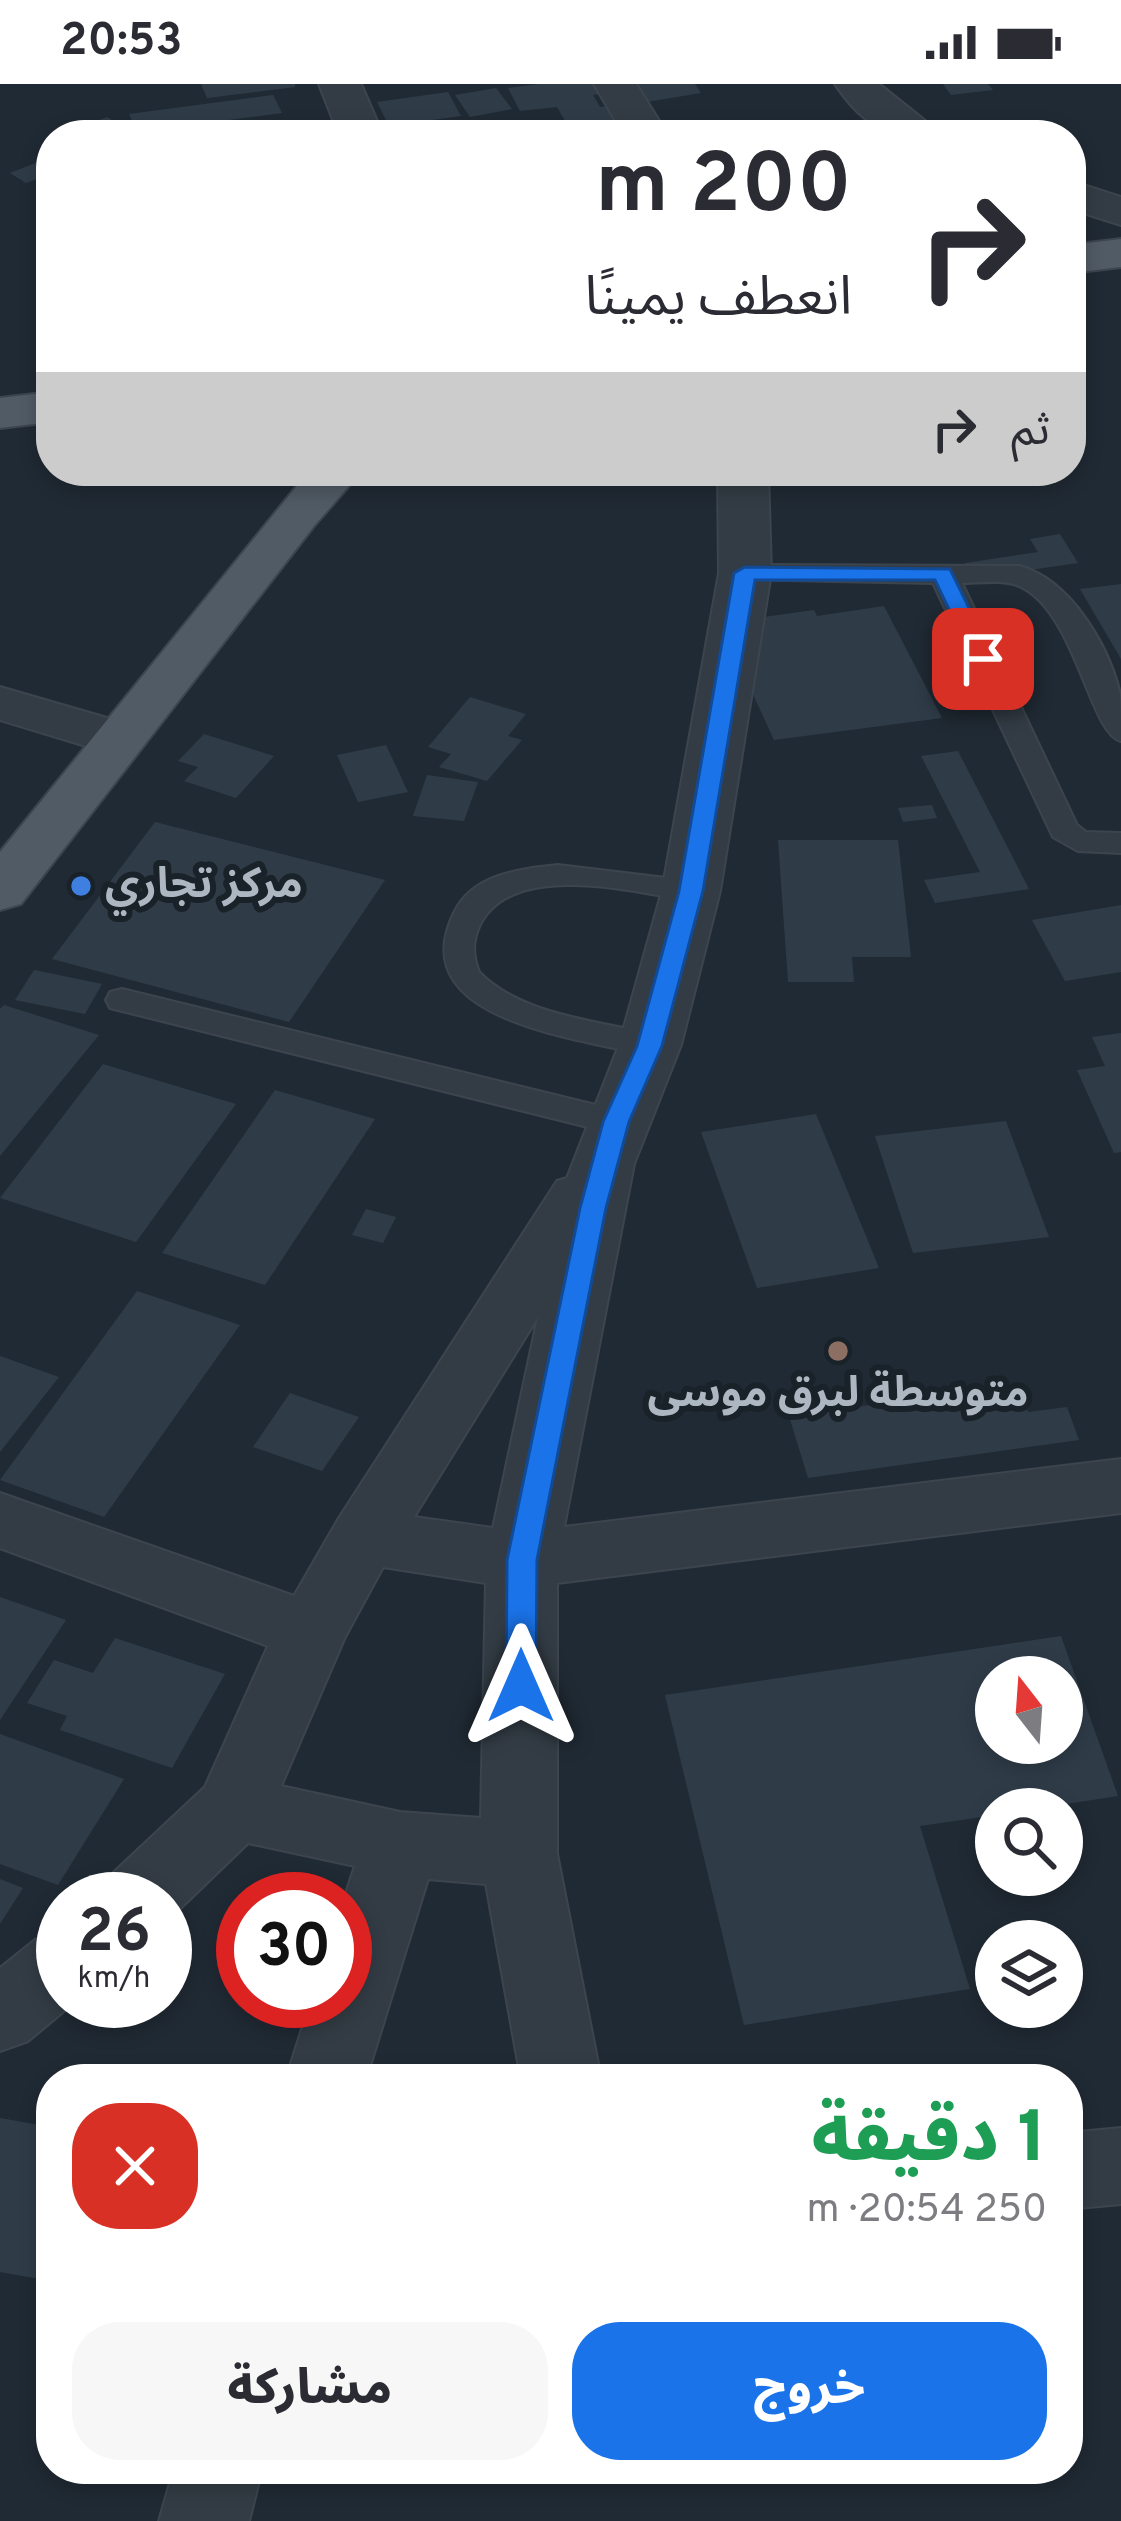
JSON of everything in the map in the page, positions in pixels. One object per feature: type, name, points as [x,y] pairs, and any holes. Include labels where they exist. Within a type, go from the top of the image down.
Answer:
[{"type":"main road","points":[[1086,257],[1121,253]]},
{"type":"main road","points":[[0,891],[317,486]]},
{"type":"street","points":[[340,84],[355,120]]},
{"type":"street","points":[[614,84],[637,120]]},
{"type":"street","points":[[856,84],[897,120]]},
{"type":"street","points":[[1086,199],[1121,212]]},
{"type":"street","points":[[166,1872],[234,1808],[311,1632],[364,1537],[609,1143],[650,1046],[691,891],[745,573],[743,486]]},
{"type":"street","points":[[0,703],[119,740]]},
{"type":"street","points":[[558,2064],[520,1854],[522,1560],[609,1143]]},
{"type":"street","points":[[364,1537],[522,1560],[1121,1486]]},
{"type":"street","points":[[0,1520],[311,1632]]},
{"type":"street","points":[[234,1808],[400,1844],[520,1854]]},
{"type":"street","points":[[331,2064],[400,1844]]},
{"type":"street","points":[[0,2016],[36,1986]]},
{"type":"street","points":[[1083,2170],[1121,2167]]},
{"type":"street","points":[[204,2521],[214,2484]]},
{"type":"lane","points":[[745,573],[1019,575],[1040,583],[1066,610],[1121,732]]},
{"type":"lane","points":[[943,574],[1064,830],[1078,841],[1121,843]]},
{"type":"lane","points":[[650,1046],[504,1004],[471,986],[456,957],[460,929],[485,896],[528,876],[574,873],[691,891]]},
{"type":"lane","points":[[122,1000],[609,1143]]},
{"type":"building","points":[[201,84],[295,84],[295,87],[207,98]]},
{"type":"building","points":[[611,84],[615,92],[593,95],[600,107],[608,106],[616,120],[564,120],[557,107],[520,111],[508,88]]},
{"type":"building","points":[[634,84],[695,84],[701,93],[647,102]]},
{"type":"building","points":[[943,84],[988,84],[993,90],[951,95]]},
{"type":"building","points":[[496,88],[512,109],[470,117],[455,95]]},
{"type":"building","points":[[448,92],[461,116],[386,120],[377,102]]},
{"type":"building","points":[[273,95],[282,113],[228,120],[131,120],[129,114]]},
{"type":"building","points":[[36,163],[36,179],[26,183],[10,173]]},
{"type":"building","points":[[1060,534],[1078,563],[974,578],[965,563],[1038,552],[1030,539]]},
{"type":"building","points":[[1121,584],[1121,659],[1080,589]]},
{"type":"building","points":[[884,606],[942,718],[774,740],[720,623]]},
{"type":"building","points":[[470,697],[526,714],[508,736],[522,740],[487,781],[439,767],[451,754],[428,747]]},
{"type":"building","points":[[204,734],[274,756],[236,798],[184,781],[198,767],[178,761]]},
{"type":"building","points":[[386,745],[408,792],[358,802],[337,755]]},
{"type":"building","points":[[958,751],[1029,889],[935,903],[924,880],[980,872],[921,756]]},
{"type":"building","points":[[427,775],[478,782],[464,821],[413,816]]},
{"type":"building","points":[[932,805],[937,818],[903,822],[898,808]]},
{"type":"building","points":[[155,822],[385,880],[289,1022],[52,959]]},
{"type":"building","points":[[778,840],[898,840],[911,957],[852,957],[854,982],[788,982]]},
{"type":"building","points":[[1121,905],[1121,972],[1065,981],[1032,920]]},
{"type":"building","points":[[34,970],[102,984],[85,1014],[15,1000]]},
{"type":"building","points":[[4,1005],[99,1035],[0,1156],[0,1009]]},
{"type":"building","points":[[1121,1033],[1121,1152],[1114,1153],[1077,1070],[1105,1066],[1092,1037]]},
{"type":"building","points":[[103,1064],[236,1104],[136,1242],[0,1198]]},
{"type":"building","points":[[275,1090],[375,1119],[265,1285],[162,1253]]},
{"type":"building","points":[[816,1114],[879,1268],[757,1288],[701,1132]]},
{"type":"building","points":[[1006,1121],[1049,1237],[913,1253],[875,1136]]},
{"type":"building","points":[[366,1209],[396,1217],[383,1243],[352,1235]]},
{"type":"building","points":[[137,1291],[240,1325],[104,1517],[0,1480]]},
{"type":"building","points":[[0,1356],[59,1377],[0,1452]]},
{"type":"building","points":[[1018,1385],[1028,1412],[1067,1407],[1079,1440],[808,1478],[789,1416]]},
{"type":"building","points":[[290,1393],[359,1417],[322,1471],[253,1447]]},
{"type":"building","points":[[0,1597],[66,1620],[0,1720]]},
{"type":"building","points":[[1061,1636],[1068,1656],[975,1656],[975,1764],[1083,1764],[1083,1698],[1118,1796],[1083,1801],[1083,1788],[975,1788],[975,1818],[920,1826],[970,1989],[744,2025],[665,1695]]},
{"type":"building","points":[[115,1638],[225,1674],[172,1768],[60,1730],[67,1716],[27,1703],[54,1660],[93,1673]]},
{"type":"building","points":[[0,1734],[124,1779],[66,1872],[36,1872],[36,1877],[0,1864]]},
{"type":"building","points":[[0,1879],[23,1888],[0,1924]]},
{"type":"building","points":[[0,2118],[36,2124],[36,2278],[0,2272]]},
{"type":"place","name":"مركز تجاري","points":[[81,886]]},
{"type":"place","name":"متوسطة لبرق موسى","points":[[838,1351]]},
{"type":"route","points":[[521,1686],[522,1560],[602,1164],[650,1046],[691,891],[745,573],[943,574],[983,659]]}]
